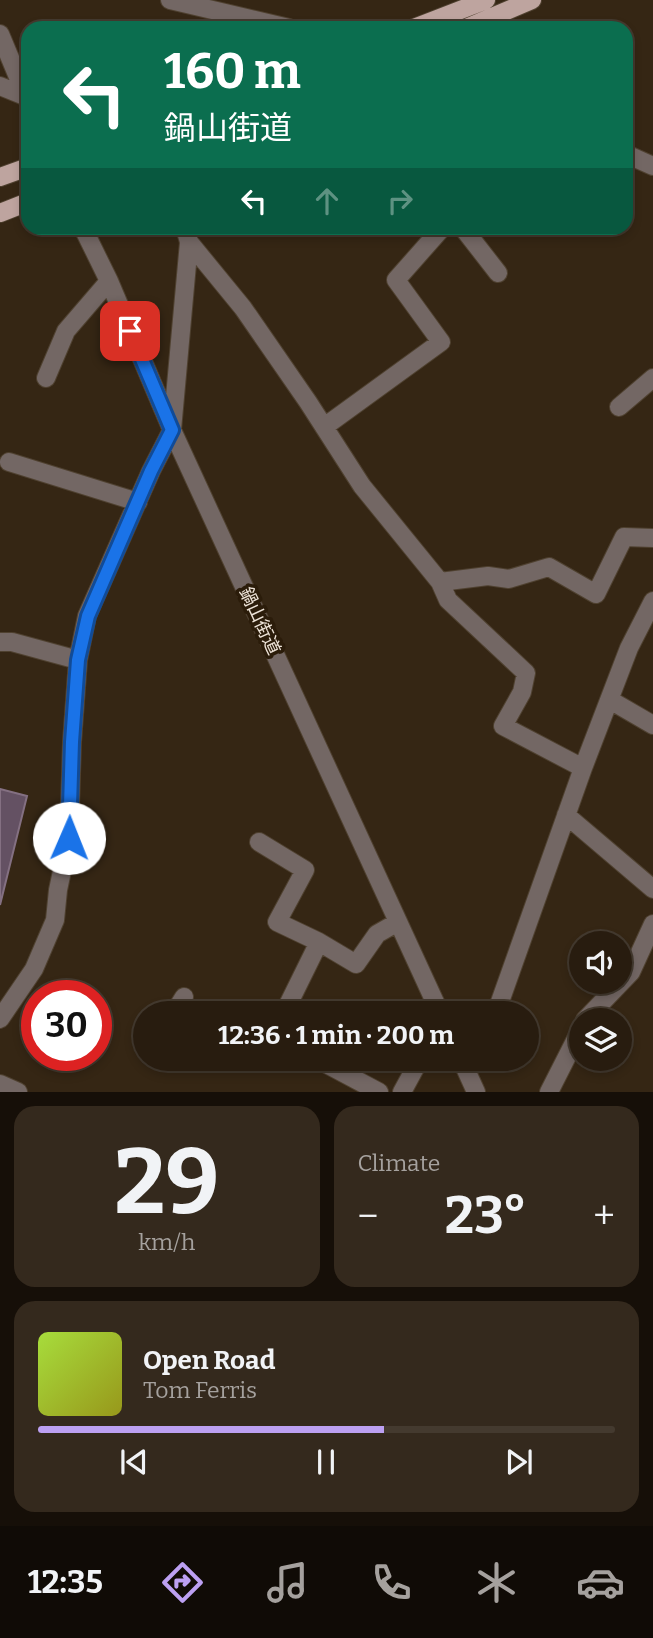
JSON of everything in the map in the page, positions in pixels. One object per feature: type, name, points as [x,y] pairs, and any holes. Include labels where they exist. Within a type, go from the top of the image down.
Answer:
[{"type":"main road","points":[[432,21],[486,0]]},
{"type":"main road","points":[[482,21],[532,0]]},
{"type":"main road","points":[[0,177],[21,170]]},
{"type":"main road","points":[[0,213],[21,205]]},
{"type":"street","points":[[170,0],[239,8],[272,21]]},
{"type":"street","points":[[0,34],[21,85]]},
{"type":"street","points":[[0,86],[21,96]]},
{"type":"street","points":[[633,157],[653,166]]},
{"type":"street","name":"鍋山街道","points":[[86,235],[109,281],[172,430],[434,1001]]},
{"type":"street","points":[[187,235],[243,308],[362,485],[440,582],[448,600],[526,673],[522,692],[503,726],[583,768]]},
{"type":"street","points":[[0,1019],[34,969],[55,920],[69,838],[78,660],[88,616],[172,430],[187,235]]},
{"type":"street","points":[[324,427],[440,342],[396,280],[436,235]]},
{"type":"street","points":[[468,235],[498,273]]},
{"type":"street","points":[[46,378],[66,331],[109,281]]},
{"type":"street","points":[[619,407],[653,378]]},
{"type":"street","points":[[9,462],[138,502]]},
{"type":"street","points":[[440,582],[488,576],[509,579],[549,567],[596,594],[624,537],[653,538]]},
{"type":"street","points":[[500,1001],[583,768],[629,648],[653,601]]},
{"type":"street","points":[[0,642],[12,642],[78,660]]},
{"type":"street","points":[[610,700],[653,726]]},
{"type":"street","points":[[566,815],[653,889]]},
{"type":"street","points":[[259,842],[305,870],[277,922],[356,964],[377,934],[398,922]]},
{"type":"street","points":[[596,1008],[631,972],[653,924]]},
{"type":"street","points":[[290,1001],[319,942]]},
{"type":"street","points":[[182,1001],[184,997]]},
{"type":"street","points":[[549,1092],[569,1053]]},
{"type":"street","points":[[340,1071],[379,1092]]},
{"type":"street","points":[[402,1092],[413,1071]]},
{"type":"street","points":[[467,1071],[474,1087]]},
{"type":"street","points":[[0,1084],[18,1092]]},
{"type":"building","points":[[0,789],[27,796],[0,905]]},
{"type":"route","points":[[69,838],[78,660],[88,616],[151,471],[172,430],[130,331]]}]
